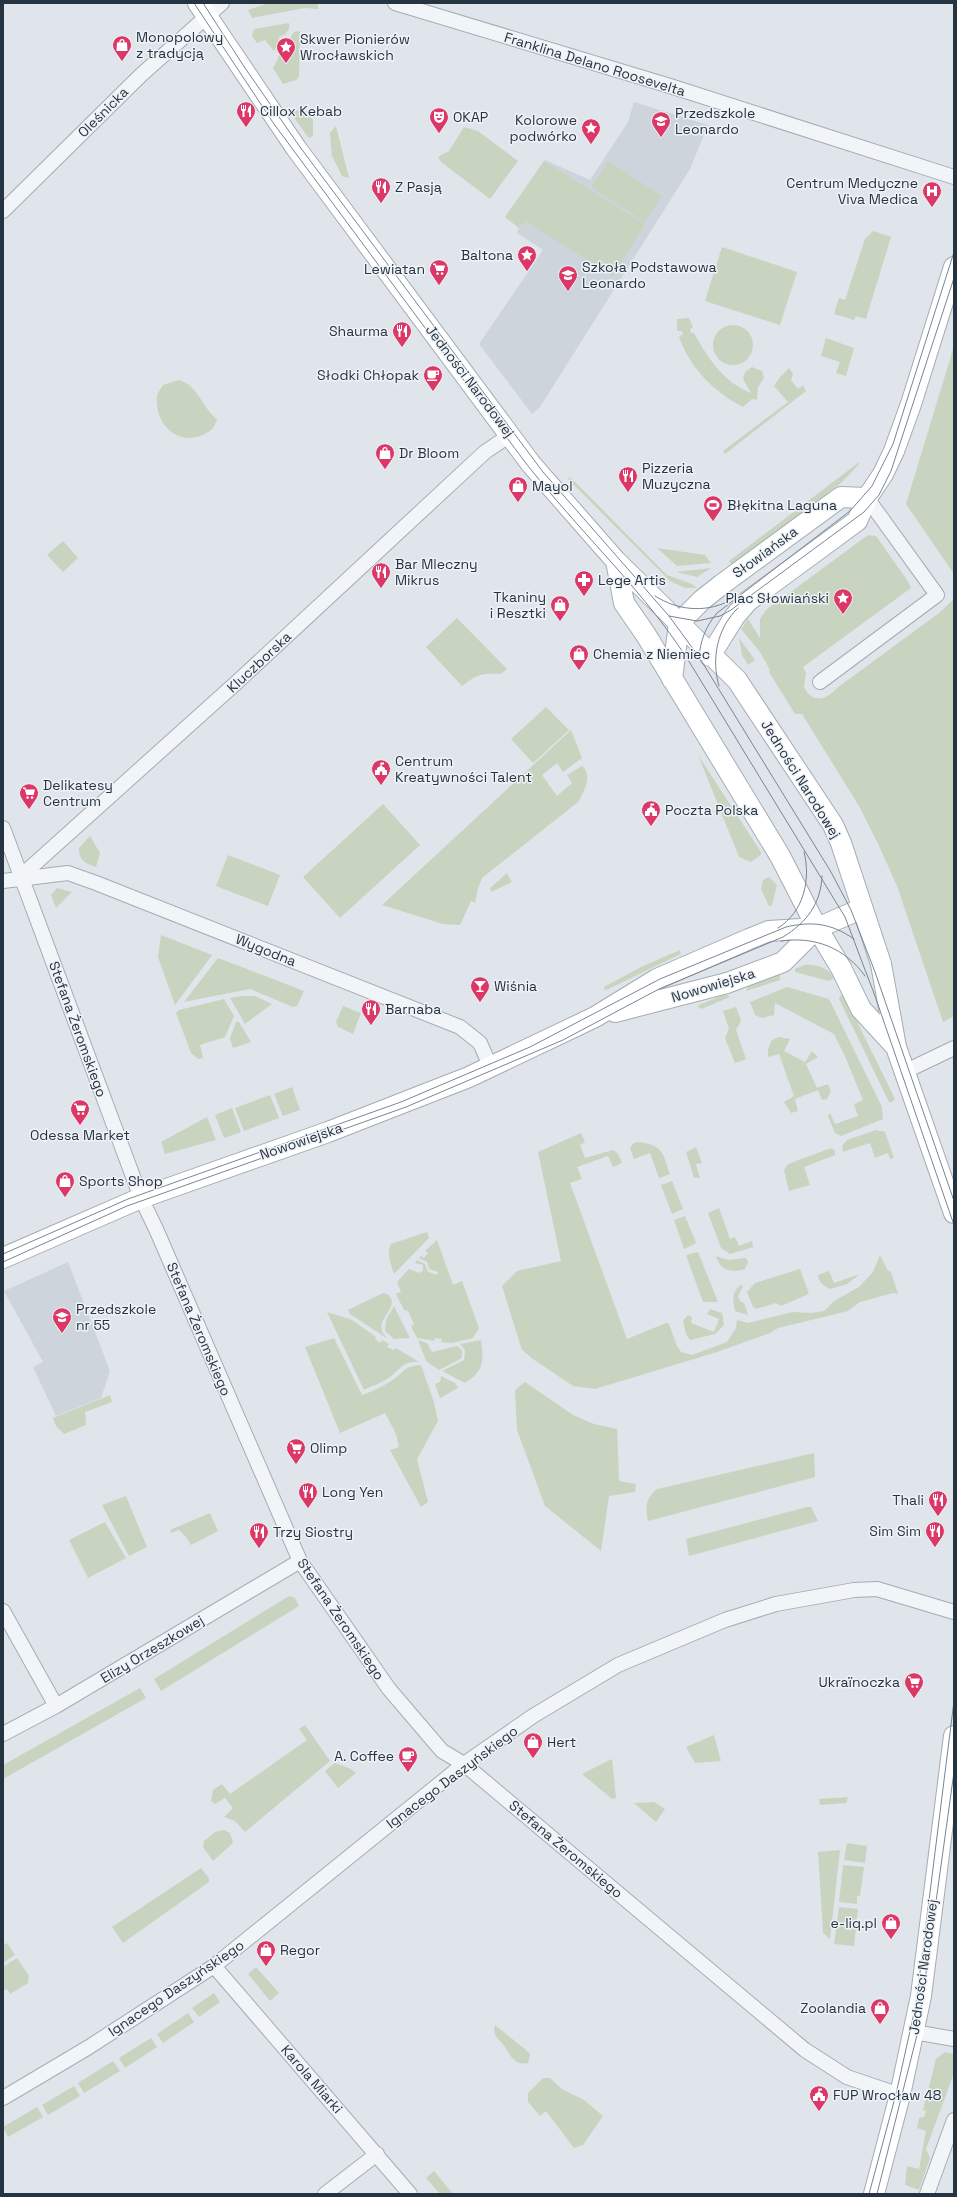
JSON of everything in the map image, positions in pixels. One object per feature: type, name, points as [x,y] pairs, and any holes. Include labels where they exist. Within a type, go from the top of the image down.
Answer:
[{"type":"street","name":"Oleśnicka","points":[[3,211],[141,75],[202,10],[222,3]]},
{"type":"street","name":"Franklina Delano Roosevelta","points":[[396,3],[670,86],[954,177]]},
{"type":"street","name":"Jedności Narodowej","points":[[202,10],[277,121],[330,194],[539,474],[616,562],[679,623],[710,656],[737,680],[748,694],[833,825],[841,842],[881,964],[896,1047],[954,1213]]},
{"type":"street","name":"Słowiańska","points":[[710,656],[735,616],[748,601],[857,521],[867,498],[883,474],[894,451],[911,404],[954,266]]},
{"type":"street","name":"Kluczborska","points":[[20,878],[236,683],[485,452],[510,435]]},
{"type":"street","name":"Słowiańska","points":[[679,623],[702,600],[721,585],[841,496],[867,498]]},
{"type":"street","points":[[820,682],[937,595],[867,498]]},
{"type":"street","name":"Jedności Narodowej","points":[[616,562],[624,603],[780,856],[817,928],[841,968],[861,1009],[896,1047]]},
{"type":"street","points":[[672,679],[679,623]]},
{"type":"street","name":"Stefana Żeromskiego","points":[[3,828],[20,878],[140,1198],[156,1229],[300,1561],[389,1690],[442,1751],[464,1764],[805,2050],[846,2077],[900,2095]]},
{"type":"street","name":"Wygodna","points":[[20,878],[68,873],[460,1027],[480,1043],[491,1068]]},
{"type":"street","points":[[3,881],[20,878]]},
{"type":"street","name":"Nowowiejska","points":[[3,1258],[140,1198],[335,1129],[491,1068],[595,1017],[657,979],[769,931],[817,928],[862,909]]},
{"type":"street","name":"Nowowiejska","points":[[595,1017],[727,983],[783,962],[817,928]]},
{"type":"street","points":[[904,1072],[954,1048]]},
{"type":"street","name":"Elizy Orzeszkowej","points":[[3,1734],[56,1706],[300,1561]]},
{"type":"street","name":"Ignacego Daszyńskiego","points":[[3,2098],[89,2047],[214,1966],[464,1764],[534,1716],[618,1665],[725,1620],[776,1604],[866,1589],[890,1592],[954,1612]]},
{"type":"street","points":[[3,1611],[56,1706]]},
{"type":"street","name":"Jedności Narodowej","points":[[874,2194],[900,2095],[921,1996],[954,1736]]},
{"type":"street","name":"Karola Miarki","points":[[214,1966],[410,2194]]},
{"type":"street","points":[[914,2032],[954,2039]]},
{"type":"street","points":[[928,2194],[954,2120]]},
{"type":"street","points":[[326,2194],[377,2154]]},
{"type":"shaded area","points":[[634,102],[708,125],[690,169],[540,407],[532,414],[479,344],[543,250],[517,233],[519,228],[505,217],[545,160],[590,180],[628,122]]},
{"type":"shaded area","name":"Przedszkole nr 55","points":[[68,1262],[110,1371],[101,1398],[56,1416],[33,1367],[43,1362],[4,1291]]},
{"type":"green space","points":[[269,3],[318,3],[318,9],[305,8],[252,18],[248,10]]},
{"type":"green space","points":[[289,23],[289,29],[285,34],[279,37],[278,44],[274,51],[265,40],[257,43],[252,36],[254,29]]},
{"type":"green space","points":[[300,31],[299,77],[296,80],[283,84],[273,68],[283,48],[288,47],[290,44],[290,38],[294,32]]},
{"type":"green space","points":[[303,109],[313,120],[313,135],[310,138],[290,112]]},
{"type":"green space","points":[[336,126],[349,178],[342,176],[332,156],[330,133]]},
{"type":"green space","points":[[464,127],[478,131],[518,161],[490,199],[441,162],[438,157],[449,151]]},
{"type":"green space","points":[[544,161],[645,224],[613,276],[525,221],[519,228],[505,217]]},
{"type":"green space","points":[[608,161],[662,196],[645,222],[591,187]]},
{"type":"green space","points":[[873,231],[891,237],[866,319],[856,316],[854,320],[834,314],[839,298],[845,300],[865,239]]},
{"type":"green space","points":[[722,247],[797,272],[780,325],[705,301]]},
{"type":"green space","points":[[689,318],[693,327],[690,329],[691,333],[694,333],[717,368],[732,382],[751,393],[743,379],[745,372],[752,367],[762,371],[764,378],[758,387],[757,400],[752,399],[743,407],[722,394],[696,369],[679,337],[683,334],[682,331],[677,331],[677,319]]},
{"type":"green space","points":[[733,325],[747,331],[753,345],[747,359],[733,365],[719,359],[713,345],[719,331]]},
{"type":"green space","points":[[826,338],[854,348],[846,376],[836,373],[840,362],[821,356]]},
{"type":"green space","points":[[954,346],[954,574],[906,504]]},
{"type":"green space","points":[[789,368],[793,374],[791,380],[798,389],[803,385],[806,391],[725,454],[723,451],[788,402],[774,386]]},
{"type":"green space","points":[[179,380],[186,383],[196,392],[207,409],[217,419],[212,429],[201,436],[190,438],[181,437],[165,426],[160,417],[157,407],[158,393],[163,385]]},
{"type":"green space","points":[[860,463],[841,483],[732,565],[729,561]]},
{"type":"green space","points":[[570,477],[667,575],[692,584],[697,588],[685,588],[670,581],[568,479]]},
{"type":"green space","points":[[868,535],[876,536],[911,588],[803,667],[806,673],[804,687],[811,696],[815,698],[829,695],[939,613],[954,599],[954,1016],[943,1022],[897,886],[859,806],[802,714],[795,714],[769,672],[770,670],[760,652],[741,629],[748,619],[760,638],[760,619],[766,610]]},
{"type":"green space","points":[[63,541],[78,558],[63,572],[47,555]]},
{"type":"green space","points":[[657,548],[705,555],[711,563],[677,566]]},
{"type":"green space","points":[[711,568],[697,577],[676,572]]},
{"type":"green space","points":[[457,618],[507,669],[501,674],[480,675],[462,686],[426,647]]},
{"type":"green space","points":[[739,638],[755,660],[748,665],[742,655]]},
{"type":"green space","points":[[546,707],[569,730],[533,763],[511,739]]},
{"type":"green space","points":[[571,730],[582,758],[563,772],[557,763],[542,775],[557,796],[572,783],[567,775],[582,766],[587,774],[587,779],[585,789],[578,802],[482,878],[475,903],[471,901],[460,925],[443,924],[382,905]]},
{"type":"green space","points":[[698,755],[761,852],[761,855],[751,862],[739,857]]},
{"type":"green space","points":[[383,804],[420,845],[340,918],[303,877]]},
{"type":"green space","points":[[90,836],[100,853],[96,867],[83,861],[79,852],[79,848]]},
{"type":"green space","points":[[228,855],[280,875],[268,906],[216,886]]},
{"type":"green space","points":[[507,873],[512,882],[491,892],[490,888]]},
{"type":"green space","points":[[769,877],[777,885],[772,905],[769,906],[761,889],[763,880]]},
{"type":"green space","points":[[57,888],[72,892],[56,908],[51,895]]},
{"type":"green space","points":[[161,935],[212,955],[175,1005],[158,957]]},
{"type":"green space","points":[[680,950],[681,954],[606,990],[604,989],[604,987],[641,967]]},
{"type":"green space","points":[[218,958],[304,991],[297,1006],[293,1007],[250,989],[184,1002]]},
{"type":"green space","points":[[804,965],[821,967],[828,971],[834,978],[829,981],[795,972],[795,969]]},
{"type":"green space","points":[[780,974],[780,980],[746,991],[748,986]]},
{"type":"green space","points":[[787,987],[829,999],[882,1107],[883,1119],[841,1136],[835,1133],[828,1116],[830,1113],[835,1124],[858,1116],[854,1104],[863,1100],[834,1034],[775,1003],[774,1015],[762,1018],[755,1015],[750,1002]]},
{"type":"green space","points":[[726,994],[730,997],[701,1009],[697,1006]]},
{"type":"green space","points":[[841,995],[844,995],[895,1099],[891,1103],[889,1102],[839,999]]},
{"type":"green space","points":[[255,996],[272,1004],[245,1024],[230,998]]},
{"type":"green space","points":[[224,999],[234,1016],[225,1037],[200,1045],[203,1058],[198,1059],[191,1053],[176,1013],[179,1010]]},
{"type":"green space","points":[[343,1006],[361,1013],[353,1034],[338,1027],[336,1022]]},
{"type":"green space","points":[[736,1007],[741,1021],[736,1030],[746,1059],[735,1063],[725,1038],[729,1029],[723,1011]]},
{"type":"green space","points":[[236,1022],[239,1022],[251,1042],[233,1048],[230,1038]]},
{"type":"green space","points":[[779,1037],[790,1039],[784,1051],[805,1062],[812,1051],[818,1057],[806,1064],[817,1088],[828,1084],[831,1091],[827,1099],[822,1100],[818,1090],[795,1099],[798,1111],[791,1113],[784,1102],[794,1096],[779,1054],[768,1057],[768,1049],[772,1040]]},
{"type":"green space","points":[[292,1087],[300,1110],[283,1116],[274,1094]]},
{"type":"green space","points":[[270,1095],[279,1118],[244,1131],[235,1108]]},
{"type":"green space","points":[[232,1108],[241,1132],[224,1138],[215,1115]]},
{"type":"green space","points":[[207,1117],[216,1140],[165,1154],[161,1142]]},
{"type":"green space","points":[[876,1130],[885,1132],[894,1158],[890,1159],[888,1153],[875,1158],[870,1143],[843,1152],[842,1146],[847,1140]]},
{"type":"green space","points":[[581,1133],[585,1142],[580,1145],[585,1158],[613,1150],[618,1154],[622,1163],[613,1167],[608,1156],[577,1167],[582,1179],[570,1183],[627,1339],[666,1323],[669,1324],[677,1346],[681,1352],[692,1355],[727,1342],[736,1328],[737,1320],[748,1323],[793,1312],[811,1313],[824,1311],[834,1301],[859,1287],[873,1272],[880,1255],[888,1271],[891,1272],[898,1294],[893,1293],[860,1302],[848,1311],[778,1328],[770,1333],[717,1352],[595,1389],[573,1386],[522,1350],[502,1286],[517,1271],[561,1261],[538,1152]]},
{"type":"green space","points":[[637,1142],[646,1143],[657,1147],[663,1155],[670,1174],[659,1178],[650,1153],[634,1159],[630,1148]]},
{"type":"green space","points":[[696,1147],[702,1163],[696,1164],[700,1178],[694,1178],[686,1152]]},
{"type":"green space","points":[[831,1148],[835,1151],[835,1155],[804,1167],[810,1185],[789,1191],[784,1170],[788,1164]]},
{"type":"green space","points":[[672,1181],[683,1209],[672,1214],[661,1185]]},
{"type":"green space","points":[[719,1208],[730,1239],[735,1237],[739,1246],[752,1241],[753,1247],[730,1254],[721,1248],[708,1213]]},
{"type":"green space","points":[[685,1216],[696,1243],[684,1249],[674,1220]]},
{"type":"green space","points":[[427,1232],[429,1238],[394,1274],[389,1255],[391,1244]]},
{"type":"green space","points":[[437,1240],[453,1285],[462,1281],[479,1328],[473,1338],[452,1343],[441,1342],[442,1339],[435,1338],[434,1341],[417,1338],[411,1326],[414,1324],[408,1311],[404,1310],[396,1294],[401,1292],[397,1282],[409,1269],[419,1273],[423,1271],[423,1265],[415,1263],[417,1260],[425,1264],[428,1272],[437,1275],[438,1272],[429,1269],[427,1262],[419,1258],[421,1256],[424,1258],[428,1253],[425,1251]]},
{"type":"green space","points":[[698,1252],[718,1302],[703,1302],[686,1255]]},
{"type":"green space","points":[[716,1256],[728,1260],[746,1258],[748,1262],[745,1269],[731,1271],[720,1265]]},
{"type":"green space","points":[[800,1269],[809,1294],[781,1306],[776,1303],[756,1309],[753,1307],[747,1292],[755,1283]]},
{"type":"green space","points":[[829,1271],[834,1283],[860,1274],[847,1284],[830,1289],[822,1284],[818,1275]]},
{"type":"green space","points":[[741,1285],[743,1286],[738,1296],[740,1301],[744,1303],[748,1315],[735,1311],[733,1300],[734,1294]]},
{"type":"green space","points":[[383,1293],[389,1295],[392,1301],[381,1328],[388,1339],[350,1314],[348,1310]]},
{"type":"green space","points":[[394,1306],[410,1338],[394,1339],[385,1331],[386,1320]]},
{"type":"green space","points":[[710,1309],[722,1313],[724,1325],[715,1334],[690,1340],[686,1334],[683,1321],[688,1315],[692,1317],[691,1323],[714,1332],[719,1319],[707,1314]]},
{"type":"green space","points":[[327,1312],[352,1320],[376,1337],[375,1339],[380,1343],[382,1340],[389,1344],[387,1347],[394,1350],[396,1348],[419,1362],[404,1365],[384,1381],[364,1390]]},
{"type":"green space","points":[[334,1338],[362,1395],[388,1383],[407,1368],[421,1365],[434,1402],[438,1421],[417,1459],[428,1502],[421,1507],[390,1450],[399,1447],[396,1434],[385,1413],[340,1433],[305,1347]]},
{"type":"green space","points":[[418,1340],[427,1343],[432,1352],[457,1346],[462,1350],[462,1358],[439,1370],[426,1361]]},
{"type":"green space","points":[[481,1340],[481,1365],[479,1370],[471,1379],[465,1383],[442,1371],[464,1360],[465,1350],[460,1344]]},
{"type":"green space","points":[[441,1376],[455,1383],[458,1388],[440,1398],[435,1384],[440,1382]]},
{"type":"green space","points":[[525,1382],[573,1415],[594,1424],[617,1429],[619,1481],[636,1484],[635,1492],[609,1496],[601,1551],[545,1506],[517,1430],[515,1390]]},
{"type":"green space","points":[[110,1395],[112,1402],[85,1412],[86,1425],[64,1434],[56,1426],[53,1418]]},
{"type":"green space","points":[[814,1453],[815,1477],[648,1521],[647,1503],[653,1492],[657,1489]]},
{"type":"green space","points":[[126,1496],[147,1547],[129,1556],[102,1505]]},
{"type":"green space","points":[[811,1507],[818,1521],[689,1556],[686,1539]]},
{"type":"green space","points":[[210,1513],[218,1531],[191,1545],[179,1530],[171,1533],[170,1530]]},
{"type":"green space","points":[[105,1522],[126,1558],[88,1578],[69,1540]]},
{"type":"green space","points":[[289,1596],[295,1598],[299,1606],[161,1691],[154,1679]]},
{"type":"green space","points":[[140,1688],[146,1698],[3,1779],[3,1765]]},
{"type":"green space","points":[[305,1725],[330,1761],[245,1832],[235,1821],[224,1817],[233,1808],[225,1798],[215,1804],[211,1801],[213,1790],[222,1784],[230,1794],[307,1740],[299,1729]]},
{"type":"green space","points":[[714,1735],[721,1761],[695,1763],[686,1747]]},
{"type":"green space","points":[[612,1759],[616,1798],[612,1799],[582,1774]]},
{"type":"green space","points":[[335,1763],[351,1769],[356,1773],[338,1788],[325,1771]]},
{"type":"green space","points":[[848,1797],[846,1803],[820,1805],[819,1799]]},
{"type":"green space","points":[[654,1802],[665,1809],[656,1822],[634,1803]]},
{"type":"green space","points":[[224,1830],[230,1833],[233,1843],[213,1861],[203,1847],[204,1841],[215,1832]]},
{"type":"green space","points":[[847,1843],[867,1846],[865,1863],[844,1860]]},
{"type":"green space","points":[[840,1850],[830,1939],[823,1933],[818,1852]]},
{"type":"green space","points":[[843,1865],[864,1867],[860,1896],[857,1896],[857,1904],[839,1902]]},
{"type":"green space","points":[[201,1868],[209,1878],[209,1882],[123,1943],[112,1927]]},
{"type":"green space","points":[[839,1907],[858,1909],[854,1946],[834,1944]]},
{"type":"green space","points":[[7,1943],[15,1955],[3,1963],[3,1945]]},
{"type":"green space","points":[[17,1958],[29,1976],[28,1983],[10,1994],[7,1989],[3,1991],[3,1967]]},
{"type":"green space","points":[[256,1967],[279,1993],[270,2001],[248,1974]]},
{"type":"green space","points":[[214,1993],[220,2002],[199,2017],[192,2008]]},
{"type":"green space","points":[[188,2013],[194,2022],[163,2043],[157,2034]]},
{"type":"green space","points":[[495,2025],[530,2054],[528,2063],[524,2064],[517,2062],[511,2057],[495,2035]]},
{"type":"green space","points":[[151,2038],[157,2047],[125,2068],[119,2058]]},
{"type":"green space","points":[[945,2052],[954,2054],[954,2073],[926,2149],[930,2158],[919,2190],[905,2185],[907,2166],[919,2169],[926,2131],[917,2128],[919,2118],[924,2117],[926,2111],[923,2110],[936,2059]]},
{"type":"green space","points":[[113,2061],[120,2071],[84,2093],[78,2083]]},
{"type":"green space","points":[[543,2078],[550,2078],[562,2089],[584,2100],[603,2116],[583,2145],[574,2148],[546,2111],[540,2116],[528,2102],[528,2093]]},
{"type":"green space","points":[[74,2086],[80,2096],[48,2115],[42,2105]]},
{"type":"green space","points":[[37,2107],[43,2117],[8,2137],[3,2127]]},
{"type":"green space","points":[[434,2171],[453,2194],[440,2194],[426,2178]]},
{"type":"tram line","points":[[194,3],[274,124],[500,429],[556,500],[655,614],[690,663],[845,917],[875,996],[954,1225]]},
{"type":"tram line","points":[[203,3],[245,68],[300,147],[543,472],[669,616],[699,657],[831,872],[851,910],[875,972],[954,1201]]},
{"type":"tram line","points":[[699,658],[704,634],[717,613],[850,511],[872,486],[893,444],[954,252]]},
{"type":"tram line","points":[[669,616],[697,621],[720,616],[731,610],[864,512],[879,495],[891,471],[954,278]]},
{"type":"tram line","points":[[655,596],[663,601],[681,607],[699,609],[709,608],[727,602]]},
{"type":"tram line","points":[[719,686],[716,665],[718,644],[725,625],[738,608]]},
{"type":"tram line","points":[[778,928],[794,913],[803,894],[807,873],[804,852]]},
{"type":"tram line","points":[[3,1262],[127,1206],[406,1107],[563,1040],[659,989],[783,937],[799,926],[811,912],[819,895],[822,876]]},
{"type":"tram line","points":[[3,1254],[128,1199],[401,1102],[530,1047],[660,979],[786,927],[804,924],[821,925],[837,930],[854,939]]},
{"type":"tram line","points":[[781,941],[806,940],[828,946],[839,951],[848,958],[865,976]]},
{"type":"tram line","points":[[869,2194],[896,2094],[916,2004],[954,1701]]},
{"type":"tram line","points":[[877,2194],[918,2031],[954,1772]]},
{"type":"place","name":"Monopolowy z tradycją","points":[[122,62]]},
{"type":"place","name":"Skwer Pionierów Wrocławskich","points":[[286,64]]},
{"type":"place","name":"Cillox Kebab","points":[[246,128]]},
{"type":"place","name":"OKAP","points":[[439,134]]},
{"type":"place","name":"Przedszkole Leonardo","points":[[661,138]]},
{"type":"place","name":"Kolorowe podwórko","points":[[591,145]]},
{"type":"place","name":"Z Pasją","points":[[381,204]]},
{"type":"place","name":"Centrum Medyczne Viva Medica","points":[[932,208]]},
{"type":"place","name":"Baltona","points":[[527,272]]},
{"type":"place","name":"Lewiatan","points":[[439,286]]},
{"type":"place","name":"Szkoła Podstawowa Leonardo","points":[[568,292]]},
{"type":"place","name":"Shaurma","points":[[402,348]]},
{"type":"place","name":"Słodki Chłopak","points":[[433,392]]},
{"type":"place","name":"Dr Bloom","points":[[385,470]]},
{"type":"place","name":"Pizzeria Muzyczna","points":[[628,493]]},
{"type":"place","name":"Mayol","points":[[518,503]]},
{"type":"place","name":"Błękitna Laguna","points":[[713,522]]},
{"type":"place","name":"Bar Mleczny Mikrus","points":[[381,589]]},
{"type":"place","name":"Lege Artis","points":[[584,597]]},
{"type":"place","name":"Plac Słowiański","points":[[843,615]]},
{"type":"place","name":"Tkaniny i Resztki","points":[[560,622]]},
{"type":"place","name":"Chemia z Niemiec","points":[[579,671]]},
{"type":"place","name":"Centrum Kreatywności Talent","points":[[381,786]]},
{"type":"place","name":"Delikatesy Centrum","points":[[29,810]]},
{"type":"place","name":"Poczta Polska","points":[[651,827]]},
{"type":"place","name":"Wiśnia","points":[[480,1003]]},
{"type":"place","name":"Barnaba","points":[[371,1026]]},
{"type":"place","name":"Odessa Market","points":[[80,1126]]},
{"type":"place","name":"Sports Shop","points":[[65,1198]]},
{"type":"place","name":"Przedszkole nr 55","points":[[62,1334]]},
{"type":"place","name":"Olimp","points":[[296,1465]]},
{"type":"place","name":"Long Yen","points":[[308,1509]]},
{"type":"place","name":"Thali","points":[[938,1517]]},
{"type":"place","name":"Sim Sim","points":[[935,1548]]},
{"type":"place","name":"Trzy Siostry","points":[[259,1549]]},
{"type":"place","name":"Ukraïnoczka","points":[[914,1699]]},
{"type":"place","name":"Hert","points":[[533,1759]]},
{"type":"place","name":"A. Coffee","points":[[408,1773]]},
{"type":"place","name":"e-liq.pl","points":[[891,1940]]},
{"type":"place","name":"Regor","points":[[266,1967]]},
{"type":"place","name":"Zoolandia","points":[[880,2025]]},
{"type":"place","name":"FUP Wrocław 48","points":[[819,2112]]}]
